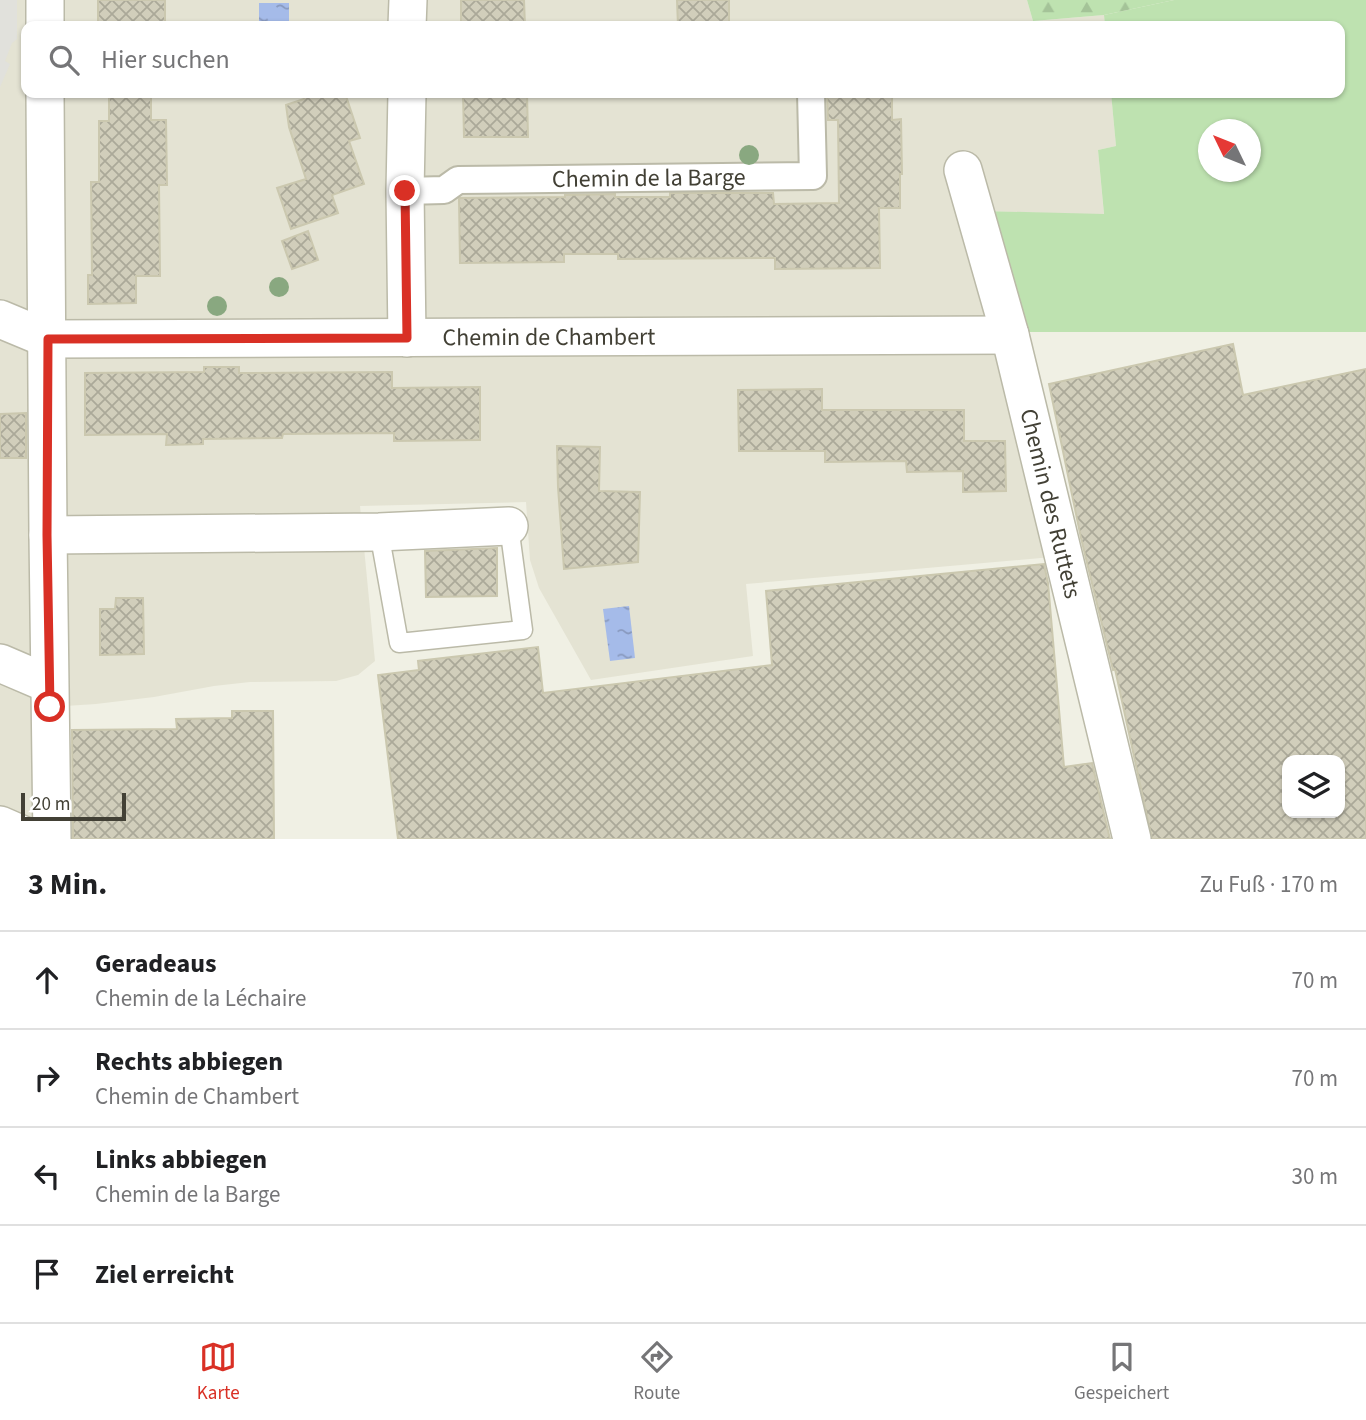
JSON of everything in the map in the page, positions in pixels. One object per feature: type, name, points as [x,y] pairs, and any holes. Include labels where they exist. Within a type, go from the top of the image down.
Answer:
[{"type":"street","points":[[45,0],[45,21]]},
{"type":"street","points":[[407,21],[408,0]]},
{"type":"street","points":[[45,98],[47,535],[52,839]]},
{"type":"street","points":[[407,98],[407,338]]},
{"type":"street","name":"Chemin de la Barge","points":[[405,191],[444,190],[458,180],[813,176],[811,98]]},
{"type":"street","name":"Chemin des Ruttets","points":[[963,170],[1010,335],[1132,839]]},
{"type":"street","points":[[0,320],[48,339]]},
{"type":"street","name":"Chemin de Chambert","points":[[48,339],[1010,335]]},
{"type":"street","points":[[47,535],[379,533],[509,526]]},
{"type":"street","points":[[0,663],[50,684]]},
{"type":"street","points":[[0,825],[32,839]]},
{"type":"lane","points":[[379,533],[399,643],[523,630],[509,526]]},
{"type":"shaded area","points":[[0,0],[1027,0],[1033,21],[21,21],[21,98],[1111,98],[1116,146],[1098,150],[1104,215],[982,211],[1063,556],[746,584],[753,656],[591,680],[539,588],[530,560],[526,502],[360,506],[375,661],[358,675],[336,681],[250,682],[154,697],[50,707],[52,839],[0,839]]},
{"type":"shaded area","points":[[0,0],[17,0],[17,39],[12,43],[5,61],[10,64],[0,87]]},
{"type":"shaded area","points":[[1104,15],[1105,21],[1033,21]]},
{"type":"green space","points":[[1027,0],[1174,0],[1104,15],[1033,21]]},
{"type":"green space","points":[[1174,0],[1366,0],[1366,332],[1019,332],[982,211],[1104,214],[1098,150],[1116,146],[1111,98],[1345,98],[1345,21],[1105,21],[1104,15]]},
{"type":"water","points":[[259,3],[289,3],[289,21],[259,21]]},
{"type":"water","points":[[629,606],[635,658],[610,661],[603,609]]},
{"type":"building","points":[[98,0],[165,0],[165,21],[98,21]]},
{"type":"building","points":[[461,0],[524,0],[525,21],[461,21]]},
{"type":"building","points":[[677,0],[729,0],[729,21],[678,21]]},
{"type":"building","points":[[109,98],[151,98],[151,120],[166,120],[167,185],[159,185],[160,276],[136,276],[136,303],[88,304],[88,275],[92,275],[91,182],[99,182],[99,121],[109,121]]},
{"type":"building","points":[[347,98],[360,138],[349,141],[364,184],[332,195],[338,213],[291,229],[277,188],[306,179],[289,127],[286,105],[304,99]]},
{"type":"building","points":[[463,98],[527,98],[528,137],[464,137]]},
{"type":"building","points":[[827,98],[892,98],[892,120],[901,119],[900,208],[879,208],[880,268],[775,269],[775,258],[618,259],[618,254],[564,254],[564,262],[460,263],[460,198],[615,194],[615,197],[670,197],[670,193],[773,193],[774,204],[839,203],[838,120],[828,120]]},
{"type":"building","points":[[308,231],[318,260],[292,269],[282,241]]},
{"type":"building","points":[[1233,344],[1243,395],[1366,369],[1366,839],[1152,839],[1115,669],[1113,670],[1081,538],[1049,384]]},
{"type":"building","points":[[204,367],[239,367],[239,373],[392,372],[392,388],[480,387],[480,440],[394,441],[394,433],[283,434],[282,438],[203,439],[203,444],[166,445],[167,434],[85,435],[85,373],[204,372]]},
{"type":"building","points":[[822,389],[822,410],[964,410],[964,441],[1005,441],[1006,491],[963,492],[963,471],[907,472],[906,461],[825,462],[825,451],[739,451],[738,390]]},
{"type":"building","points":[[26,413],[26,458],[0,458],[0,414]]},
{"type":"building","points":[[557,446],[600,447],[599,491],[640,492],[638,562],[564,569]]},
{"type":"building","points":[[497,548],[497,596],[426,597],[425,551]]},
{"type":"building","points":[[1044,564],[1048,583],[1064,767],[1092,763],[1110,839],[398,839],[378,675],[419,670],[418,661],[538,647],[543,693],[772,665],[766,591]]},
{"type":"building","points":[[116,598],[143,598],[144,654],[100,655],[100,609],[115,609]]},
{"type":"building","points":[[232,711],[273,711],[274,839],[73,839],[72,730],[177,729],[176,719],[232,718]]},
{"type":"route","points":[[50,707],[48,339],[407,338],[405,191]]}]
